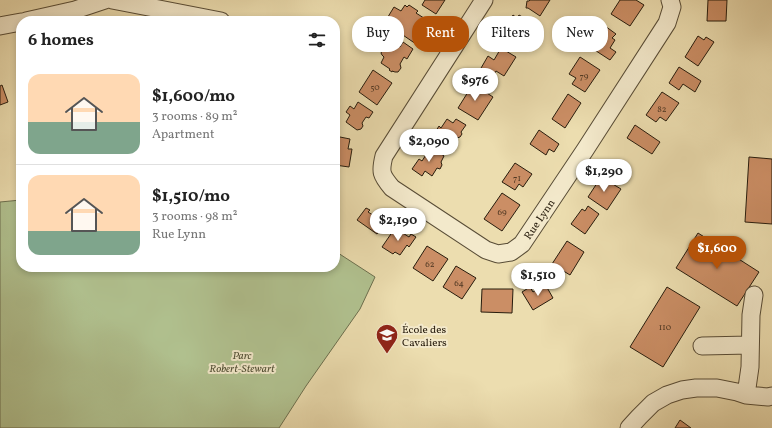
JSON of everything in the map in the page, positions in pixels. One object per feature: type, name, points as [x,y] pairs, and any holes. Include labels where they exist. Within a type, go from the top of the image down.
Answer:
[{"type":"street","points":[[48,16],[75,10],[105,0]]},
{"type":"street","points":[[112,0],[195,16]]},
{"type":"street","name":"Rue Lynn","points":[[484,0],[384,156],[381,168],[385,180],[392,188],[486,250],[498,254],[511,252],[522,244],[667,23],[672,7],[670,0]]},
{"type":"street","points":[[0,26],[16,23]]},
{"type":"street","points":[[746,395],[750,367],[751,315],[754,295]]},
{"type":"street","points":[[702,346],[750,345]]},
{"type":"street","points":[[629,428],[653,403],[667,395],[682,390],[716,388],[746,395],[772,396]]},
{"type":"green space","name":"Parc Robert-Stewart","points":[[16,200],[16,272],[340,272],[340,254],[375,277],[360,309],[306,386],[279,428],[0,428],[0,202]]},
{"type":"building","points":[[425,0],[445,0],[436,14],[422,5]]},
{"type":"building","points":[[550,0],[540,16],[526,8],[527,1]]},
{"type":"building","points":[[620,0],[636,0],[644,5],[630,26],[611,14]]},
{"type":"building","points":[[708,0],[727,0],[726,21],[707,21]]},
{"type":"building","points":[[405,5],[407,7],[409,5],[418,11],[416,13],[421,16],[412,16],[412,41],[404,36],[404,16],[388,16],[394,7],[401,11]]},
{"type":"building","points":[[608,28],[616,34],[612,38],[615,40],[610,48],[616,52],[610,60],[598,52],[608,52]]},
{"type":"building","points":[[698,36],[704,40],[706,37],[714,42],[698,66],[685,57]]},
{"type":"building","points":[[404,43],[412,48],[407,59],[404,57],[400,64],[401,68],[398,72],[392,72],[381,63],[384,57],[381,53],[404,52]]},
{"type":"building","points":[[499,52],[508,52],[516,57],[504,76],[496,71],[489,82],[477,75],[488,56],[494,60]]},
{"type":"building","points":[[580,57],[600,70],[585,92],[572,84],[576,78],[569,74]]},
{"type":"building","points":[[679,67],[701,81],[695,92],[683,84],[679,90],[669,83]]},
{"type":"building","points":[[373,70],[392,83],[377,105],[359,92]]},
{"type":"building","points":[[473,84],[493,97],[478,120],[458,108]]},
{"type":"building","points":[[2,85],[8,102],[0,105],[0,86]]},
{"type":"building","points":[[662,92],[679,103],[666,121],[660,117],[656,122],[646,115]]},
{"type":"building","points":[[568,94],[581,103],[565,128],[552,119]]},
{"type":"building","points":[[358,102],[373,112],[369,118],[366,117],[362,123],[363,126],[361,129],[357,130],[346,122],[350,115],[346,112],[350,106],[354,109]]},
{"type":"building","points":[[447,119],[453,123],[456,119],[466,125],[461,132],[462,134],[460,137],[457,138],[452,146],[434,134],[439,126],[441,128]]},
{"type":"building","points":[[635,125],[660,142],[652,154],[627,138]]},
{"type":"building","points":[[539,130],[559,144],[554,152],[549,149],[546,155],[530,144]]},
{"type":"building","points":[[340,137],[350,139],[348,149],[352,149],[349,167],[340,166]]},
{"type":"building","points":[[431,147],[437,149],[436,150],[444,156],[441,162],[442,165],[440,169],[437,168],[432,176],[425,171],[422,176],[412,169],[419,159],[422,161]]},
{"type":"building","points":[[749,157],[772,159],[772,224],[745,222]]},
{"type":"building","points":[[515,163],[532,174],[523,187],[519,184],[515,190],[502,182]]},
{"type":"building","points":[[601,177],[621,189],[607,210],[588,197]]},
{"type":"building","points":[[502,193],[520,205],[502,231],[484,219]]},
{"type":"building","points":[[588,206],[599,214],[585,234],[571,224],[582,209],[585,211]]},
{"type":"building","points":[[366,208],[370,210],[368,212],[376,217],[378,215],[386,221],[377,234],[357,220]]},
{"type":"building","points":[[395,228],[409,237],[411,234],[416,237],[409,247],[407,245],[400,255],[395,252],[393,254],[382,247]]},
{"type":"building","points":[[698,233],[759,272],[737,306],[676,268]]},
{"type":"building","points":[[567,241],[584,252],[570,275],[552,264]]},
{"type":"building","points":[[427,246],[448,259],[433,281],[413,268]]},
{"type":"building","points":[[456,266],[476,278],[462,299],[443,287]]},
{"type":"building","points":[[545,284],[553,298],[533,310],[522,292],[530,287],[533,292]]},
{"type":"building","points":[[667,287],[700,307],[663,367],[630,347]]},
{"type":"building","points":[[482,289],[513,289],[512,313],[481,312]]},
{"type":"building","points":[[680,420],[691,428],[675,428]]},
{"type":"place","name":"École des Cavaliers","points":[[387,354]]}]
